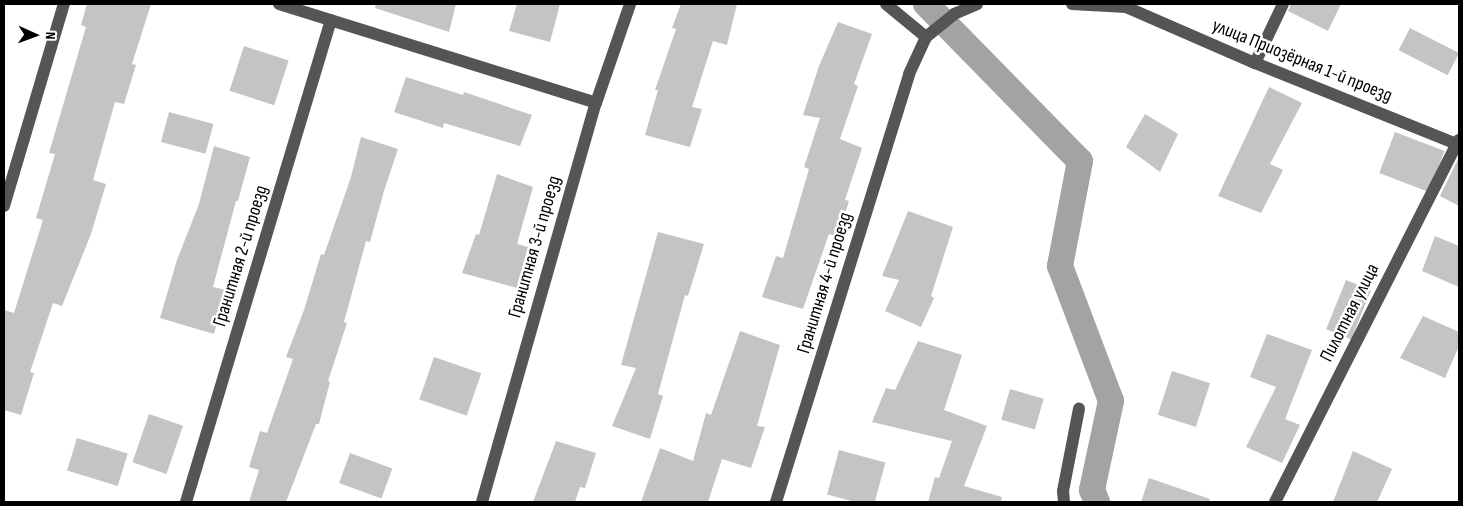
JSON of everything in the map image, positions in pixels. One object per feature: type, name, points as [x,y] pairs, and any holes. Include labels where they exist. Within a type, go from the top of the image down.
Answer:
[{"type":"street","points":[[4,206],[64,4]]},
{"type":"street","points":[[280,4],[596,103]]},
{"type":"street","name":"Гранитная 3-й проезд","points":[[482,502],[596,103],[630,4]]},
{"type":"street","points":[[886,4],[927,36],[959,9],[977,4]]},
{"type":"street","name":"улица Приозёрная 1-й проезд","points":[[1072,4],[1127,5],[1255,63],[1459,143]]},
{"type":"street","points":[[1255,63],[1283,4]]},
{"type":"street","name":"Гранитная 2-й проезд","points":[[186,502],[331,20]]},
{"type":"street","name":"Гранитная 4-й проезд","points":[[776,502],[909,74],[927,36]]},
{"type":"street","name":"Пилотная улица","points":[[1275,502],[1459,143]]},
{"type":"street","points":[[1064,502],[1063,491],[1080,409]]},
{"type":"building","points":[[87,4],[151,4],[132,64],[136,65],[124,104],[115,102],[93,180],[106,184],[91,234],[62,306],[53,303],[30,372],[34,373],[21,415],[4,410],[4,310],[14,313],[43,220],[36,218],[55,154],[49,153],[86,27],[81,25]]},
{"type":"building","points":[[376,4],[456,4],[449,32],[375,8]]},
{"type":"building","points":[[517,4],[560,4],[550,42],[509,31]]},
{"type":"building","points":[[681,4],[737,4],[727,45],[713,41],[692,107],[702,109],[690,147],[645,135],[658,90],[655,90],[676,29],[672,28]]},
{"type":"building","points":[[1291,4],[1341,4],[1328,31],[1288,11]]},
{"type":"building","points":[[838,22],[872,34],[854,84],[858,86],[840,139],[862,148],[845,200],[849,201],[838,237],[829,234],[803,309],[762,297],[776,256],[783,258],[809,169],[804,167],[820,118],[803,115],[819,66]]},
{"type":"building","points":[[1410,28],[1459,53],[1448,75],[1399,50]]},
{"type":"building","points":[[244,46],[289,61],[274,105],[229,91]]},
{"type":"building","points":[[406,77],[463,95],[464,92],[532,115],[520,146],[444,123],[443,128],[394,112]]},
{"type":"building","points":[[1269,87],[1302,103],[1270,164],[1283,170],[1261,213],[1218,196]]},
{"type":"building","points":[[169,112],[213,124],[205,154],[161,142]]},
{"type":"building","points":[[1145,114],[1178,134],[1160,172],[1126,147]]},
{"type":"building","points":[[1395,132],[1444,151],[1429,192],[1379,173]]},
{"type":"building","points":[[361,137],[398,149],[370,242],[366,241],[344,322],[347,323],[328,381],[330,382],[319,424],[316,424],[286,502],[249,502],[259,470],[249,467],[260,431],[267,433],[293,359],[286,357],[304,310],[321,254],[324,255],[351,177]]},
{"type":"building","points":[[214,146],[250,157],[213,287],[226,290],[214,334],[160,318],[177,260],[199,204]]},
{"type":"building","points":[[1459,157],[1459,206],[1440,196]]},
{"type":"building","points":[[497,174],[533,187],[517,244],[528,247],[517,288],[462,273],[476,234],[479,235]]},
{"type":"building","points":[[908,211],[953,227],[931,296],[934,298],[921,327],[885,311],[899,280],[882,276]]},
{"type":"building","points":[[658,232],[704,244],[688,296],[685,295],[658,394],[663,396],[650,439],[612,426],[636,368],[621,365]]},
{"type":"building","points":[[1435,236],[1459,246],[1459,287],[1422,271]]},
{"type":"building","points":[[1346,280],[1371,290],[1351,339],[1326,329]]},
{"type":"building","points":[[1423,316],[1459,332],[1459,346],[1445,378],[1400,358]]},
{"type":"building","points":[[740,331],[780,345],[757,426],[765,427],[751,468],[722,459],[708,502],[641,502],[660,448],[693,461],[706,413],[711,415]]},
{"type":"building","points":[[1267,334],[1312,350],[1285,419],[1300,425],[1282,463],[1246,447],[1276,387],[1250,377]]},
{"type":"building","points":[[918,341],[962,355],[944,410],[987,426],[964,486],[1002,497],[1001,502],[928,502],[935,477],[939,478],[952,441],[872,422],[886,388],[895,390]]},
{"type":"building","points":[[434,357],[481,373],[467,416],[419,400]]},
{"type":"building","points":[[1172,371],[1210,383],[1196,427],[1158,415]]},
{"type":"building","points":[[1010,389],[1044,399],[1035,429],[1001,420]]},
{"type":"building","points":[[149,414],[183,426],[166,474],[132,462]]},
{"type":"building","points":[[77,438],[128,453],[118,486],[67,471]]},
{"type":"building","points":[[556,441],[596,453],[585,488],[580,487],[575,502],[533,502]]},
{"type":"building","points":[[839,450],[885,462],[875,502],[855,502],[827,494]]},
{"type":"building","points":[[1353,451],[1392,469],[1377,502],[1333,502]]},
{"type":"building","points":[[350,453],[392,468],[381,498],[339,483]]},
{"type":"building","points":[[1149,478],[1210,499],[1209,502],[1141,502]]},
{"type":"waterway","points":[[926,4],[1080,161],[1060,266],[1111,401],[1092,490],[1097,502]]}]
